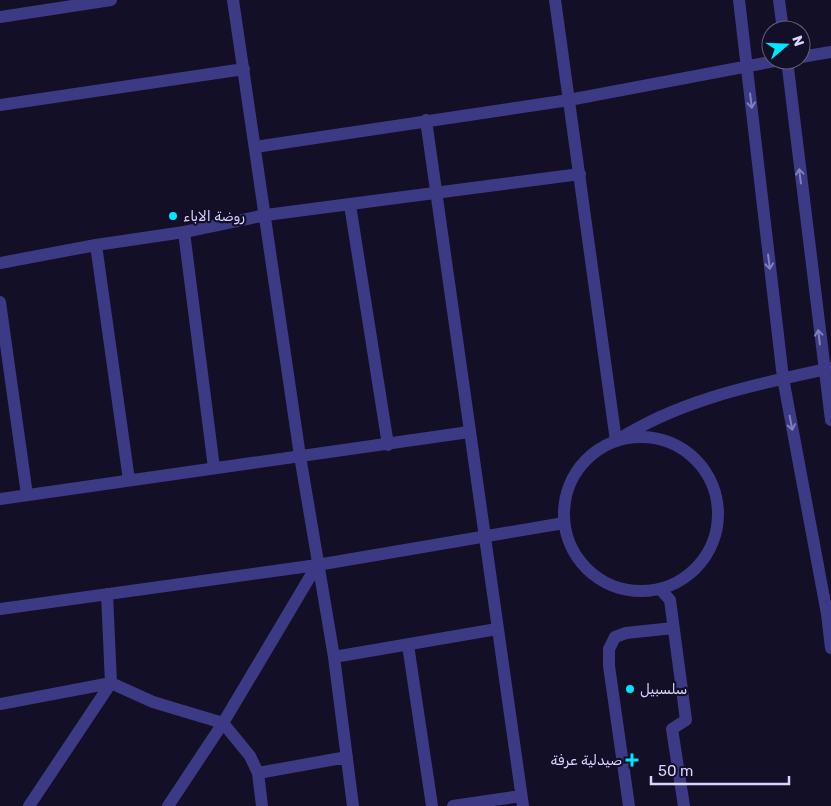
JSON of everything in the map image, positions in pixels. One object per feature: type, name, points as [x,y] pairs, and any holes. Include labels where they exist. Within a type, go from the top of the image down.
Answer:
[{"type":"street","points":[[0,18],[47,5],[111,0]]},
{"type":"street","points":[[233,0],[300,456],[334,657],[353,806]]},
{"type":"street","points":[[555,0],[616,441]]},
{"type":"street","points":[[739,0],[783,378],[827,614],[831,648]]},
{"type":"street","points":[[779,0],[782,20]]},
{"type":"street","points":[[811,55],[831,52]]},
{"type":"street","points":[[255,147],[570,100],[761,63]]},
{"type":"street","points":[[0,105],[244,69]]},
{"type":"street","points":[[788,70],[827,369],[831,420]]},
{"type":"street","points":[[426,120],[522,801],[453,806]]},
{"type":"street","points":[[0,263],[96,245],[184,232],[266,215],[580,174]]},
{"type":"street","points":[[350,205],[388,445]]},
{"type":"street","points":[[184,232],[214,468]]},
{"type":"street","points":[[96,245],[129,480]]},
{"type":"street","points":[[0,302],[27,495]]},
{"type":"street","points":[[616,441],[634,437],[652,437],[677,446],[698,462],[709,476],[716,492],[719,510],[718,528],[708,553],[692,573],[677,584],[661,590],[642,592],[623,590],[605,583],[590,572],[577,558],[568,541],[564,523],[564,505],[568,488],[576,472],[600,448],[616,441],[643,423],[678,409],[783,378],[827,369]]},
{"type":"street","points":[[0,499],[469,432]]},
{"type":"street","points":[[0,608],[317,565],[483,535],[564,523]]},
{"type":"street","points":[[168,806],[223,723],[317,565]]},
{"type":"street","points":[[661,590],[670,600],[686,720],[672,728],[684,806]]},
{"type":"street","points":[[29,806],[111,682],[107,594]]},
{"type":"street","points":[[629,806],[609,666],[609,649],[615,637],[626,633],[673,628]]},
{"type":"street","points":[[334,657],[497,629]]},
{"type":"street","points":[[408,645],[432,806]]},
{"type":"street","points":[[0,704],[111,682],[153,702],[223,723],[250,756],[258,773],[262,806]]},
{"type":"street","points":[[258,773],[347,757]]},
{"type":"place","name":"روضة الاباء","points":[[173,216]]},
{"type":"place","name":"سلسبيل","points":[[630,689]]},
{"type":"place","name":"صيدلية عرفة","points":[[632,760]]}]
